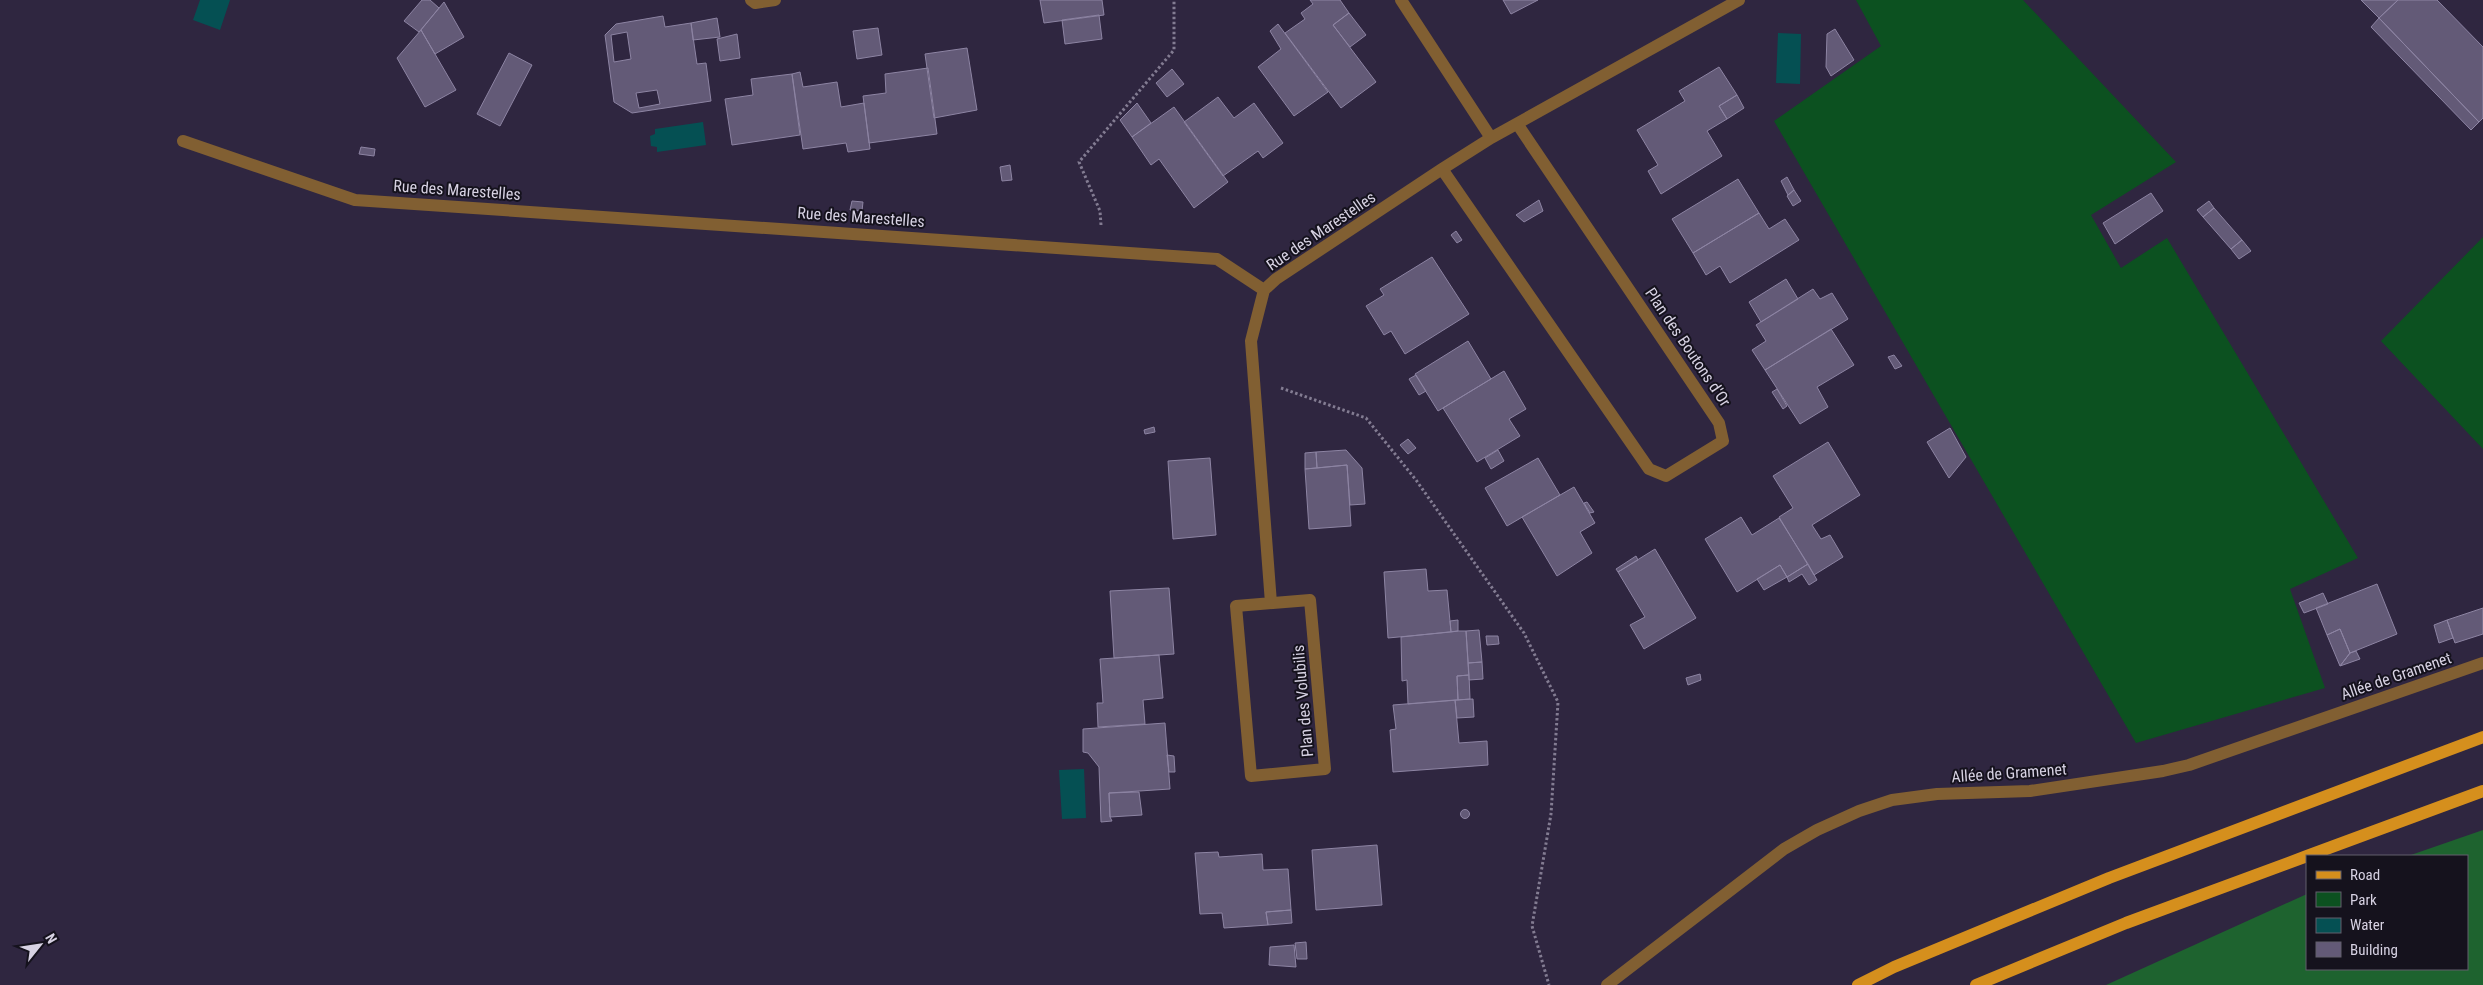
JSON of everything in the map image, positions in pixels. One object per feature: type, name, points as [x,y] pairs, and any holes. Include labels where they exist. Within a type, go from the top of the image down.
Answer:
[{"type":"main road","points":[[1858,985],[1894,967],[2109,878],[2483,737]]},
{"type":"main road","points":[[2310,855],[2483,791]]},
{"type":"main road","points":[[1976,985],[2126,923],[2306,856]]},
{"type":"street","points":[[750,0],[755,2],[775,0]]},
{"type":"street","points":[[1401,0],[1491,138]]},
{"type":"street","name":"Rue des Marestelles","points":[[183,141],[355,200],[1217,259],[1264,290],[1276,279],[1442,168],[1491,138],[1518,125],[1740,0]]},
{"type":"street","name":"Plan des Boutons d'Or","points":[[1442,168],[1648,469],[1666,476],[1723,441],[1719,423],[1518,125]]},
{"type":"street","points":[[1264,290],[1251,341],[1271,603]]},
{"type":"street","name":"Plan des Volubilis","points":[[1310,600],[1325,769],[1251,776],[1236,606],[1271,603],[1310,600]]},
{"type":"street","name":"Allée de Gramenet","points":[[1607,985],[1784,849],[1817,830],[1859,811],[1892,800],[1937,794],[2030,791],[2163,771],[2189,765],[2483,663]]},
{"type":"path","points":[[1103,251],[1100,211],[1079,162],[1174,50],[1174,0]]},
{"type":"path","points":[[1255,379],[1366,418],[1416,480],[1524,634],[1558,702],[1551,814],[1532,926],[1549,985]]},
{"type":"green space","points":[[1856,0],[2023,0],[2176,162],[2091,215],[2121,268],[2167,238],[2358,558],[2290,589],[2325,688],[2136,743],[1774,121],[1881,46]]},
{"type":"green space","points":[[2483,237],[2483,449],[2381,341]]},
{"type":"green space","points":[[2483,830],[2483,985],[2106,985],[2306,894],[2306,970],[2468,970],[2468,855],[2411,855]]},
{"type":"water","points":[[200,0],[230,0],[220,30],[193,20]]},
{"type":"water","points":[[1778,33],[1801,34],[1800,84],[1776,83]]},
{"type":"water","points":[[703,122],[706,145],[657,152],[657,147],[651,146],[650,136],[655,134],[655,129]]},
{"type":"water","points":[[1084,769],[1086,818],[1062,819],[1059,770]]},
{"type":"building","points":[[422,0],[430,0],[439,8],[419,32],[404,21]]},
{"type":"building","points":[[1040,0],[1102,0],[1104,15],[1044,23]]},
{"type":"building","points":[[1310,0],[1340,0],[1349,13],[1333,25],[1376,82],[1341,108],[1285,33],[1305,19],[1301,13],[1313,4]]},
{"type":"building","points":[[1503,0],[1538,0],[1511,14]]},
{"type":"building","points":[[2361,0],[2398,0],[2379,18]]},
{"type":"building","points":[[2398,0],[2437,0],[2483,47],[2483,118],[2479,122],[2379,18]]},
{"type":"building","points":[[444,2],[464,37],[435,54],[421,30]]},
{"type":"building","points":[[1349,13],[1366,35],[1350,47],[1333,25]]},
{"type":"building","points":[[1099,15],[1102,39],[1065,44],[1062,20]]},
{"type":"building","points":[[663,16],[665,27],[691,23],[697,64],[706,63],[711,101],[632,113],[614,102],[605,35],[616,24]],"holes":[[[627,32],[631,59],[614,62],[611,35]],[[657,90],[660,104],[639,108],[636,93]]]},
{"type":"building","points":[[717,18],[720,37],[693,40],[691,23]]},
{"type":"building","points":[[2379,18],[2479,122],[2471,130],[2371,27]]},
{"type":"building","points":[[1278,24],[1328,92],[1294,116],[1258,67],[1281,49],[1270,31]]},
{"type":"building","points":[[878,28],[882,55],[857,59],[853,31]]},
{"type":"building","points":[[1835,29],[1854,60],[1831,76],[1826,67],[1827,34]]},
{"type":"building","points":[[421,30],[456,90],[425,107],[397,58]]},
{"type":"building","points":[[737,34],[740,58],[720,61],[717,39]]},
{"type":"building","points":[[967,48],[977,110],[934,118],[925,54]]},
{"type":"building","points":[[509,53],[532,65],[500,126],[477,114]]},
{"type":"building","points":[[1719,67],[1737,95],[1719,106],[1727,119],[1707,131],[1722,156],[1661,194],[1648,171],[1658,165],[1637,130],[1685,101],[1679,91]]},
{"type":"building","points":[[928,68],[937,134],[869,143],[863,96],[886,93],[885,74]]},
{"type":"building","points":[[1172,69],[1184,84],[1167,97],[1156,83]]},
{"type":"building","points":[[800,72],[803,87],[837,82],[841,107],[864,103],[870,149],[848,152],[846,143],[803,149],[792,74]]},
{"type":"building","points":[[792,74],[800,135],[732,145],[725,99],[753,95],[751,79]]},
{"type":"building","points":[[1737,95],[1744,108],[1727,119],[1719,106]]},
{"type":"building","points":[[1218,97],[1234,118],[1254,103],[1283,143],[1263,158],[1258,151],[1223,176],[1184,122]]},
{"type":"building","points":[[1137,103],[1151,123],[1132,137],[1120,120]]},
{"type":"building","points":[[1174,107],[1228,182],[1194,208],[1159,159],[1151,165],[1132,137]]},
{"type":"building","points":[[361,147],[375,149],[374,156],[359,154]]},
{"type":"building","points":[[1010,165],[1012,180],[1002,181],[1000,167]]},
{"type":"building","points":[[1787,177],[1794,190],[1788,195],[1781,181]]},
{"type":"building","points":[[1738,179],[1759,213],[1693,253],[1672,219]]},
{"type":"building","points":[[1794,190],[1801,201],[1793,206],[1787,196]]},
{"type":"building","points":[[2151,193],[2163,211],[2115,244],[2103,223]]},
{"type":"building","points":[[1539,200],[1543,211],[1524,222],[1516,215]]},
{"type":"building","points":[[852,201],[863,202],[862,211],[850,210]]},
{"type":"building","points":[[2209,201],[2214,208],[2203,217],[2197,210]]},
{"type":"building","points":[[2214,208],[2242,240],[2231,249],[2203,217]]},
{"type":"building","points":[[1759,213],[1769,229],[1785,219],[1799,240],[1730,283],[1720,266],[1706,275],[1693,253]]},
{"type":"building","points":[[1456,231],[1462,240],[1457,243],[1451,235]]},
{"type":"building","points":[[2242,240],[2251,251],[2239,259],[2231,249]]},
{"type":"building","points":[[1432,257],[1469,314],[1405,354],[1391,331],[1384,335],[1366,306],[1384,295],[1380,289]]},
{"type":"building","points":[[1786,279],[1798,299],[1761,322],[1749,302]]},
{"type":"building","points":[[1813,289],[1820,299],[1832,293],[1848,319],[1765,370],[1752,350],[1766,341],[1756,325]]},
{"type":"building","points":[[1831,329],[1854,365],[1817,387],[1828,407],[1800,424],[1765,370]]},
{"type":"building","points":[[1468,341],[1491,379],[1438,411],[1415,374]]},
{"type":"building","points":[[1894,355],[1902,366],[1895,369],[1888,357]]},
{"type":"building","points":[[1504,371],[1526,409],[1509,419],[1520,436],[1477,462],[1443,408]]},
{"type":"building","points":[[1416,375],[1426,391],[1419,395],[1409,379]]},
{"type":"building","points":[[1777,389],[1787,406],[1783,409],[1772,392]]},
{"type":"building","points":[[1154,427],[1155,432],[1145,434],[1144,430]]},
{"type":"building","points":[[1950,428],[1966,457],[1949,478],[1927,442]]},
{"type":"building","points":[[1408,439],[1416,448],[1408,454],[1400,445]]},
{"type":"building","points":[[1828,442],[1860,495],[1812,525],[1821,539],[1830,535],[1843,557],[1814,575],[1779,517],[1793,508],[1773,476]]},
{"type":"building","points":[[1346,450],[1362,468],[1365,504],[1350,505],[1347,465],[1317,468],[1316,452]]},
{"type":"building","points":[[1498,450],[1504,461],[1491,469],[1485,458]]},
{"type":"building","points":[[1316,452],[1317,468],[1305,469],[1305,453]]},
{"type":"building","points":[[1210,458],[1216,535],[1173,539],[1168,461]]},
{"type":"building","points":[[1538,458],[1560,495],[1507,526],[1485,488]]},
{"type":"building","points":[[1347,465],[1351,526],[1309,529],[1305,469]]},
{"type":"building","points":[[1574,487],[1595,523],[1580,532],[1592,553],[1557,576],[1522,517]]},
{"type":"building","points":[[1587,502],[1594,512],[1590,513],[1584,503]]},
{"type":"building","points":[[1741,517],[1752,535],[1779,518],[1808,564],[1787,577],[1780,565],[1737,592],[1705,539]]},
{"type":"building","points":[[1655,549],[1696,618],[1644,649],[1630,625],[1645,617],[1618,572]]},
{"type":"building","points":[[1636,556],[1638,560],[1618,572],[1616,569]]},
{"type":"building","points":[[1808,564],[1817,580],[1809,585],[1802,574],[1789,582],[1787,577]]},
{"type":"building","points":[[1780,565],[1787,577],[1764,590],[1757,579]]},
{"type":"building","points":[[1426,569],[1428,591],[1447,590],[1451,632],[1388,638],[1384,572]]},
{"type":"building","points":[[2377,584],[2397,634],[2350,653],[2340,629],[2327,635],[2316,608]]},
{"type":"building","points":[[1169,588],[1174,654],[1114,658],[1110,591]]},
{"type":"building","points":[[2323,593],[2328,604],[2304,613],[2299,603]]},
{"type":"building","points":[[2483,608],[2483,634],[2455,643],[2447,620]]},
{"type":"building","points":[[1458,620],[1458,631],[1451,632],[1450,621]]},
{"type":"building","points":[[2447,620],[2453,638],[2439,643],[2434,625]]},
{"type":"building","points":[[2340,629],[2350,653],[2340,666],[2327,635]]},
{"type":"building","points":[[1479,630],[1482,662],[1468,663],[1466,631]]},
{"type":"building","points":[[1466,631],[1469,675],[1457,676],[1458,700],[1408,704],[1407,680],[1402,681],[1401,637]]},
{"type":"building","points":[[1486,636],[1498,636],[1499,644],[1487,645]]},
{"type":"building","points":[[2356,651],[2360,659],[2340,666],[2350,653]]},
{"type":"building","points":[[1159,655],[1163,698],[1143,700],[1145,724],[1098,727],[1097,703],[1103,703],[1100,659]]},
{"type":"building","points":[[1482,662],[1483,679],[1469,680],[1468,663]]},
{"type":"building","points":[[1700,674],[1701,680],[1688,685],[1686,678]]},
{"type":"building","points":[[1469,675],[1470,699],[1458,700],[1457,676]]},
{"type":"building","points":[[1473,699],[1474,717],[1457,718],[1455,700]]},
{"type":"building","points":[[1455,700],[1459,743],[1487,741],[1488,765],[1393,772],[1390,730],[1396,729],[1393,705]]},
{"type":"building","points":[[1165,723],[1170,789],[1109,793],[1110,817],[1112,821],[1101,822],[1099,767],[1088,753],[1083,752],[1083,729]]},
{"type":"building","points":[[1167,755],[1174,756],[1175,772],[1169,772]]},
{"type":"building","points":[[1139,792],[1142,815],[1110,817],[1109,793]]},
{"type":"building","points":[[1465,809],[1470,814],[1465,819],[1460,814]]},
{"type":"building","points":[[1377,845],[1382,905],[1316,910],[1312,850]]},
{"type":"building","points":[[1218,852],[1219,857],[1262,854],[1263,870],[1288,869],[1291,910],[1266,912],[1268,925],[1224,928],[1222,913],[1200,914],[1195,853]]},
{"type":"building","points":[[1291,910],[1292,923],[1268,925],[1266,912]]},
{"type":"building","points":[[1306,942],[1307,959],[1297,959],[1295,943]]},
{"type":"building","points":[[1294,945],[1296,967],[1269,965],[1270,947]]}]
